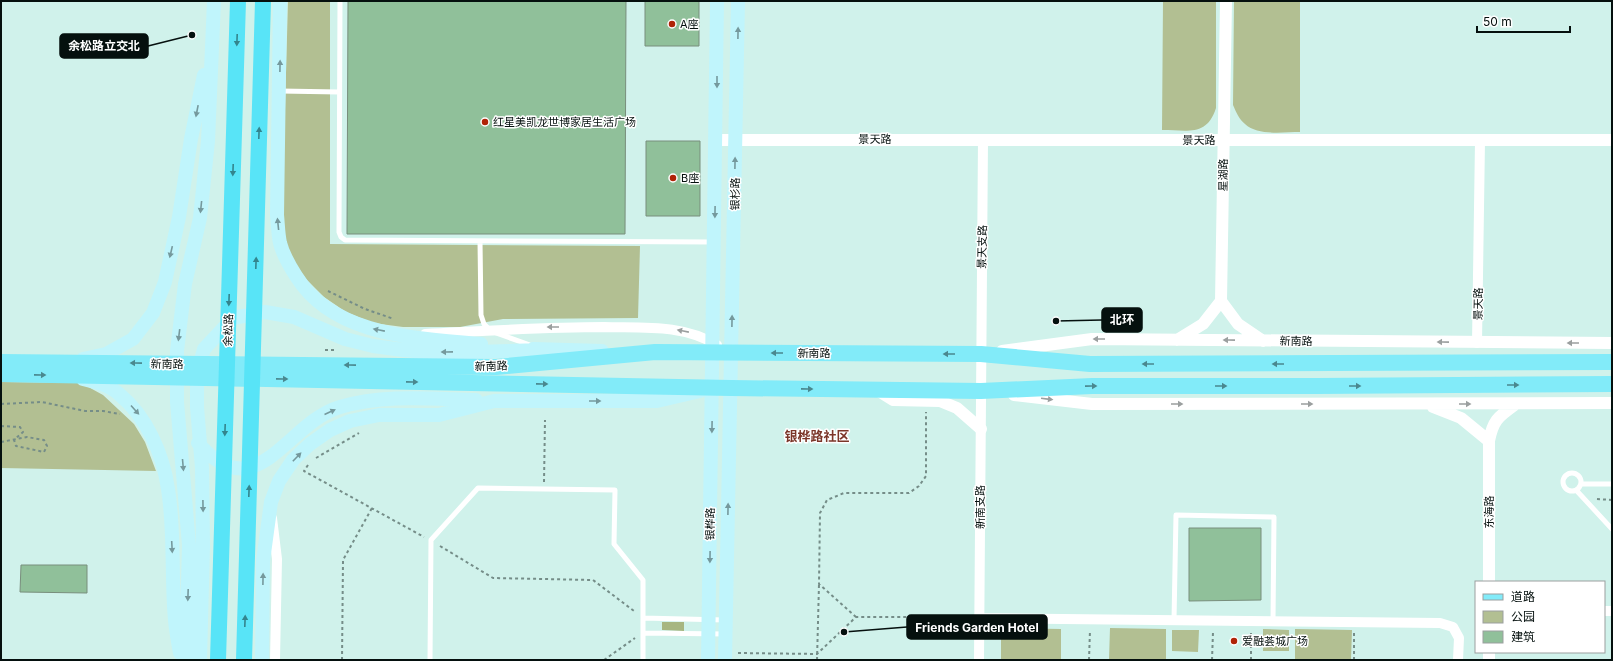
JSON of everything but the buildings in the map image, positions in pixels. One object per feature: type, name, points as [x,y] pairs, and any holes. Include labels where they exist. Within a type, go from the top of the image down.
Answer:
[{"type":"highway","name":"余松路","points":[[218,660],[238,1]]},
{"type":"highway","points":[[244,660],[263,1]]},
{"type":"main road","points":[[186,660],[189,545],[177,402],[177,351],[185,284],[200,218],[208,141],[214,1]]},
{"type":"main road","points":[[280,1],[277,215],[280,242],[288,263],[301,284],[321,304],[348,320],[372,329],[402,335],[542,350]]},
{"type":"main road","name":"银杉路","points":[[712,388],[718,1]]},
{"type":"main road","name":"银杉路","points":[[731,388],[738,1]]},
{"type":"main road","points":[[66,369],[106,354],[133,339],[153,313],[165,282],[179,217],[191,139],[213,31]]},
{"type":"main road","points":[[200,660],[204,546],[202,468],[197,407],[197,375],[204,349],[233,318],[265,312],[294,317],[345,339],[373,346],[437,353],[542,350],[655,352]]},
{"type":"main road","name":"新南路","points":[[1,374],[66,369],[496,367],[713,347],[731,353],[981,354],[1090,364],[1612,362]]},
{"type":"main road","name":"新南路","points":[[1,362],[66,369],[712,388],[981,391],[1092,386],[1612,384]]},
{"type":"main road","points":[[66,369],[100,383],[119,393],[139,414],[151,434],[161,460],[168,489],[175,620],[181,660]]},
{"type":"main road","points":[[177,402],[198,444],[212,457],[230,467],[247,468],[260,465],[275,455],[303,428],[321,416],[339,408],[374,400],[657,401],[712,388]]},
{"type":"main road","name":"银桦路","points":[[708,660],[712,388]]},
{"type":"main road","name":"银桦路","points":[[725,656],[731,388]]},
{"type":"main road","points":[[262,660],[263,561],[271,502],[279,481],[293,460],[310,444],[330,430],[350,421],[379,415],[439,414],[494,401]]},
{"type":"street","name":"星湖路","points":[[1221,302],[1226,1]]},
{"type":"street","name":"景天路","points":[[716,140],[984,139],[1480,141],[1477,343]]},
{"type":"street","name":"景天支路","points":[[981,354],[984,139]]},
{"type":"street","points":[[1480,141],[1612,140]]},
{"type":"street","points":[[1176,340],[1203,324],[1221,302],[1238,324],[1263,341]]},
{"type":"street","points":[[402,335],[548,327],[667,328],[690,333],[713,347]]},
{"type":"street","name":"新南路","points":[[981,354],[1092,339],[1612,343]]},
{"type":"street","name":"新南支路","points":[[979,660],[981,354]]},
{"type":"street","points":[[876,390],[893,400],[940,401],[957,408],[981,429]]},
{"type":"street","name":"新南路","points":[[981,391],[1092,404],[1612,404]]},
{"type":"street","points":[[1425,404],[1461,418],[1489,442]]},
{"type":"street","name":"东海路","points":[[1489,581],[1489,442],[1492,426],[1501,415],[1516,404]]},
{"type":"street","points":[[271,502],[277,559],[275,660]]},
{"type":"street","points":[[980,618],[1440,623],[1452,627],[1459,638],[1458,660]]},
{"type":"lane","points":[[340,1],[339,232],[341,238],[345,240],[714,242]]},
{"type":"lane","points":[[279,92],[339,92]]},
{"type":"lane","points":[[480,240],[481,315],[484,324],[490,330],[542,350]]},
{"type":"lane","points":[[1581,484],[1580,479],[1576,475],[1570,474],[1566,476],[1563,481],[1565,487],[1569,490],[1576,490],[1612,530]]},
{"type":"lane","points":[[1581,484],[1612,484]]},
{"type":"lane","points":[[1576,490],[1581,484]]},
{"type":"lane","points":[[430,660],[431,540],[478,488],[615,490],[614,544],[643,580],[643,660]]},
{"type":"lane","points":[[1174,620],[1176,515],[1274,517],[1273,621]]},
{"type":"lane","points":[[643,618],[726,620]]},
{"type":"lane","points":[[642,633],[725,634]]},
{"type":"path","points":[[328,291],[365,309],[396,320]]},
{"type":"path","points":[[817,660],[820,513],[828,500],[844,493],[909,493],[919,486],[926,476],[927,400]]},
{"type":"path","points":[[1,404],[42,402],[86,411],[103,411],[124,415]]},
{"type":"path","points":[[544,489],[545,420]]},
{"type":"path","points":[[1,426],[20,427],[23,432],[14,440]]},
{"type":"path","points":[[361,432],[311,461],[304,471],[431,540],[493,578],[593,580],[643,618]]},
{"type":"path","points":[[1,442],[27,437],[44,440],[48,446],[44,452],[32,450],[16,446],[14,440]]},
{"type":"path","points":[[1584,498],[1612,500]]},
{"type":"path","points":[[342,660],[343,560],[372,508]]},
{"type":"path","points":[[819,584],[856,617],[980,618]]},
{"type":"path","points":[[725,656],[817,654],[856,617]]},
{"type":"path","points":[[1089,660],[1090,619]]},
{"type":"path","points":[[1212,660],[1213,620]]},
{"type":"path","points":[[1251,660],[1252,621]]},
{"type":"path","points":[[1354,660],[1355,622]]},
{"type":"path","points":[[604,660],[642,633]]},
{"type":"green space","points":[[288,1],[330,1],[330,244],[640,246],[638,318],[503,319],[460,327],[403,327],[373,323],[346,312],[324,297],[306,279],[293,260],[285,241],[282,217]]},
{"type":"green space","points":[[1163,1],[1216,1],[1216,108],[1207,124],[1202,128],[1195,130],[1162,130]]},
{"type":"green space","points":[[1234,1],[1300,1],[1300,132],[1264,132],[1250,128],[1241,120],[1237,113],[1233,105]]},
{"type":"green space","points":[[1,382],[81,383],[103,395],[134,424],[145,442],[156,471],[1,468]]},
{"type":"green space","points":[[662,622],[684,622],[684,631],[662,630]]},
{"type":"green space","points":[[1001,628],[1061,629],[1061,660],[1001,660]]},
{"type":"green space","points":[[1110,628],[1166,629],[1166,660],[1109,660]]},
{"type":"green space","points":[[1263,629],[1289,630],[1289,651],[1263,651]]},
{"type":"green space","points":[[1295,629],[1352,630],[1351,660],[1295,660]]},
{"type":"green space","points":[[1172,630],[1199,630],[1198,652],[1172,651]]},
{"type":"place","name":"A座","points":[[672,24]]},
{"type":"place","name":"余松路立交北","points":[[192,35]]},
{"type":"place","name":"红星美凯龙世博家居生活广场","points":[[485,122]]},
{"type":"place","name":"B座","points":[[673,178]]},
{"type":"place","name":"北环","points":[[1056,321]]},
{"type":"place","name":"Friends Garden Hotel","points":[[844,632]]},
{"type":"place","name":"爱融荟城广场","points":[[1234,641]]},
{"type":"district","name":"银桦路社区","points":[[817,436]]}]
